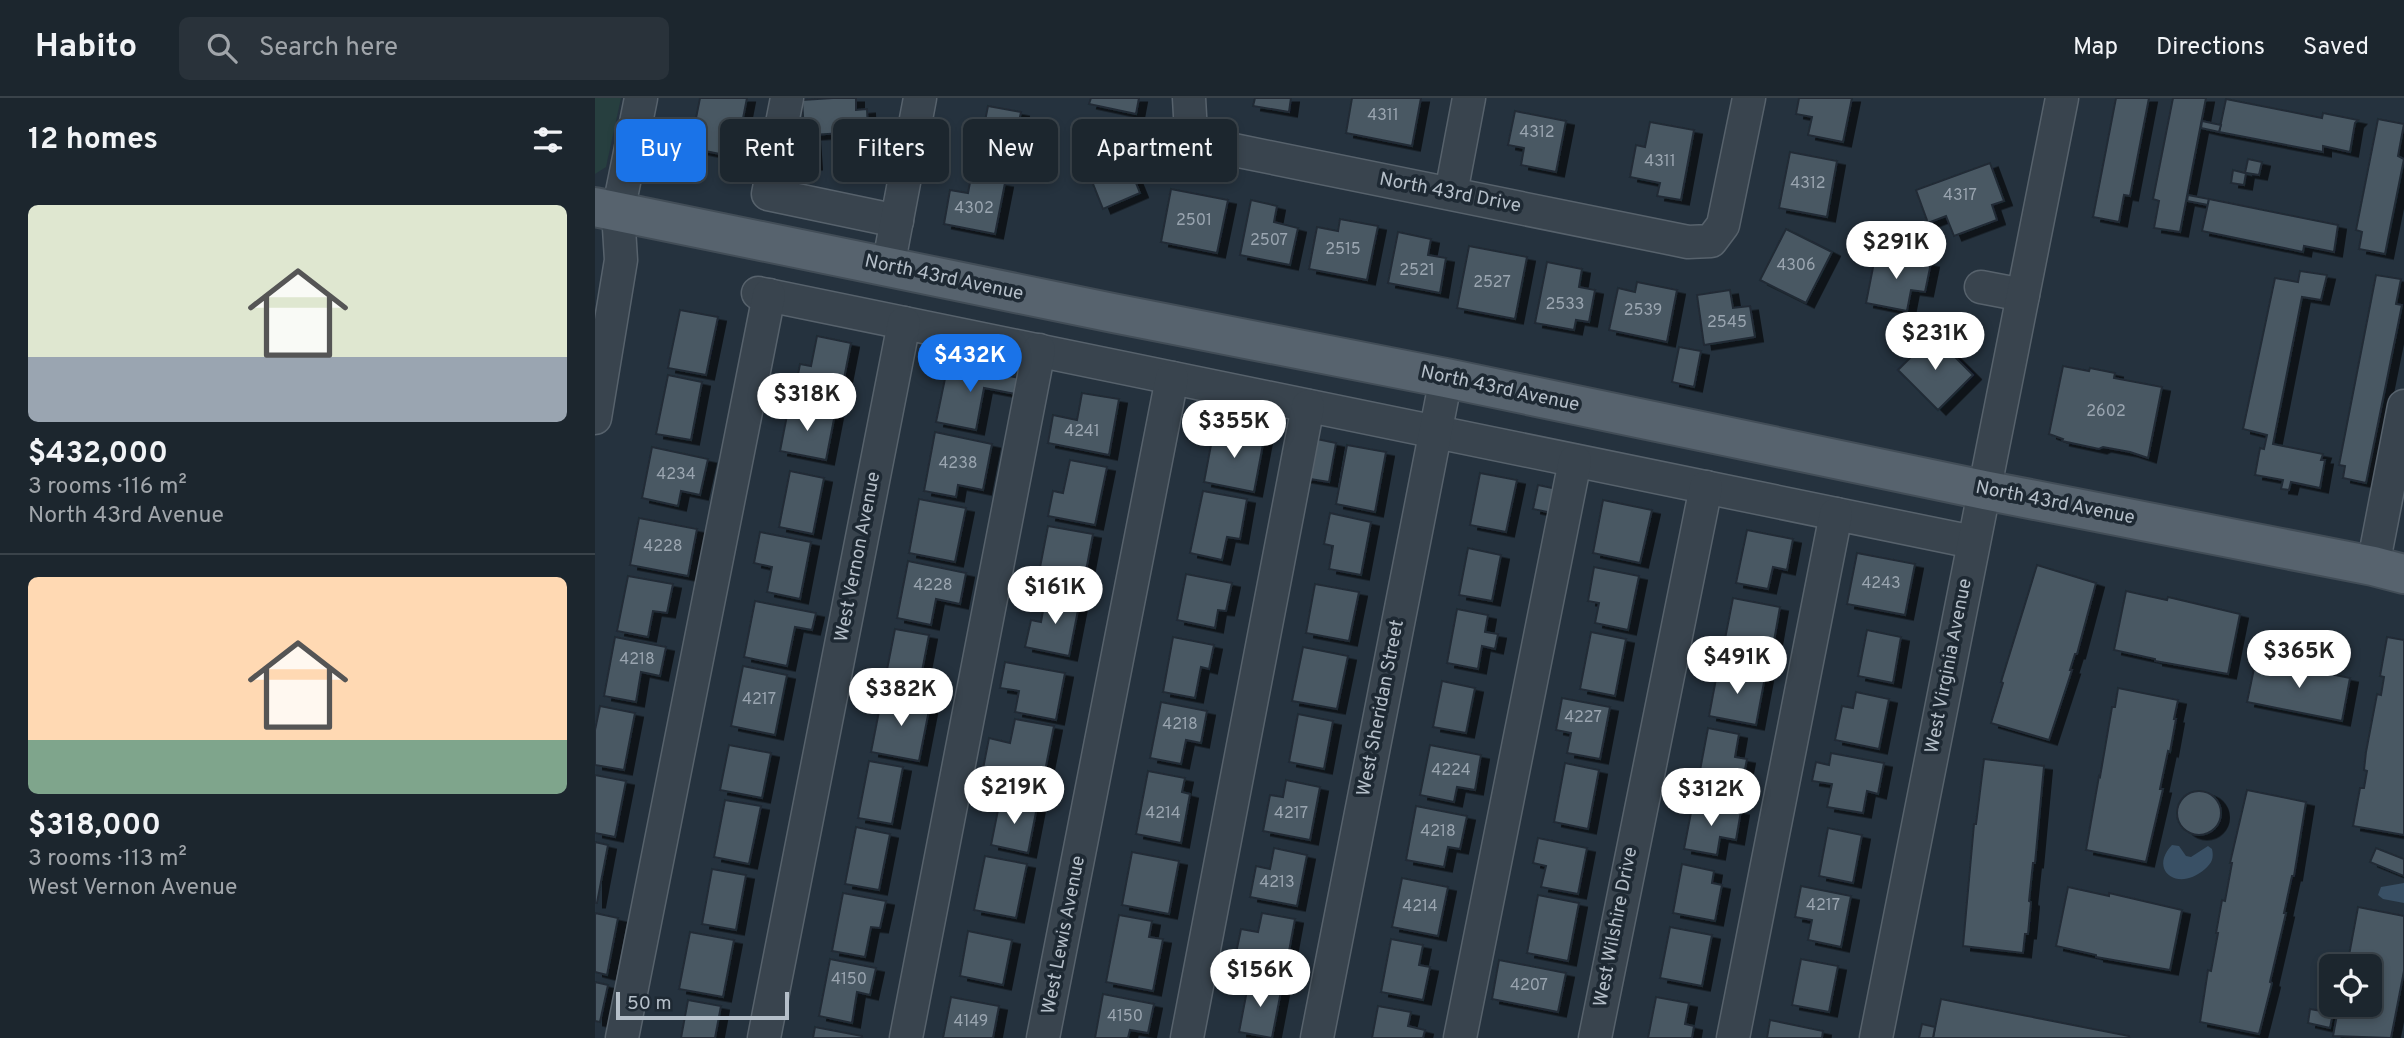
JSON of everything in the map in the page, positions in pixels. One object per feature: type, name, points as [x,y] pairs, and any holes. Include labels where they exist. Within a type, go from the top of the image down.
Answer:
[{"type":"main road","name":"North 43rd Avenue","points":[[607,210],[2389,570]]},
{"type":"street","points":[[595,418],[621,260],[607,210],[641,98]]},
{"type":"street","points":[[787,98],[768,194],[897,221]]},
{"type":"street","points":[[888,267],[920,98]]},
{"type":"street","name":"North 43rd Drive","points":[[1189,98],[1191,133],[1219,147],[1688,242],[1711,241],[1723,225],[1749,98]]},
{"type":"street","points":[[1451,193],[1469,98]]},
{"type":"street","name":"West Virginia Avenue","points":[[1876,1038],[2062,98]]},
{"type":"street","points":[[1981,287],[2023,295]]},
{"type":"street","points":[[622,1038],[763,294],[1973,542]]},
{"type":"street","name":"West Vernon Avenue","points":[[764,1038],[904,323]]},
{"type":"street","points":[[907,1038],[1039,351]]},
{"type":"street","name":"West Lewis Avenue","points":[[1043,1038],[1172,378]]},
{"type":"street","name":"West Sheridan Street","points":[[1317,1038],[1446,378]]},
{"type":"street","points":[[1187,1038],[1308,406]]},
{"type":"street","points":[[2389,570],[2404,406]]},
{"type":"street","points":[[1460,1038],[1575,460]]},
{"type":"street","name":"West Wilshire Drive","points":[[1595,1038],[1706,487]]},
{"type":"street","points":[[1733,1038],[1836,514]]},
{"type":"green space","points":[[595,98],[621,98],[606,167],[595,174]]},
{"type":"water","points":[[2172,845],[2179,846],[2186,856],[2191,857],[2208,846],[2212,849],[2212,860],[2195,876],[2176,879],[2169,875],[2163,863],[2165,854]]},
{"type":"water","points":[[2404,883],[2404,903],[2383,899],[2378,895],[2381,887]]},
{"type":"building","points":[[700,98],[747,98],[743,119],[720,119],[720,154],[706,151],[706,119],[696,119]]},
{"type":"building","points":[[856,98],[856,110],[867,109],[867,119],[833,119],[833,134],[819,135],[819,119],[803,119],[802,100]]},
{"type":"building","points":[[1091,98],[1139,98],[1136,114],[1089,104]]},
{"type":"building","points":[[1255,98],[1291,98],[1289,112],[1253,106]]},
{"type":"building","points":[[1352,98],[1421,98],[1412,146],[1346,133]]},
{"type":"building","points":[[1799,98],[1852,98],[1843,142],[1808,135],[1812,117],[1796,114]]},
{"type":"building","points":[[2116,98],[2149,98],[2130,196],[2124,195],[2119,222],[2093,217]]},
{"type":"building","points":[[2173,98],[2206,98],[2180,232],[2154,228],[2159,201],[2153,199]]},
{"type":"building","points":[[2226,99],[2322,118],[2323,113],[2358,120],[2355,123],[2350,152],[2323,146],[2323,152],[2219,132]]},
{"type":"building","points":[[988,106],[1021,112],[1020,119],[985,119]]},
{"type":"building","points":[[1515,111],[1566,121],[1556,172],[1521,165],[1524,148],[1508,145]]},
{"type":"building","points":[[2378,119],[2404,124],[2398,156],[2404,159],[2385,254],[2359,249],[2362,232],[2356,230]]},
{"type":"building","points":[[2202,121],[2221,125],[2219,132],[2201,128]]},
{"type":"building","points":[[1650,122],[1694,130],[1681,200],[1657,196],[1660,183],[1630,177],[1636,145],[1645,147]]},
{"type":"building","points":[[1790,152],[1837,161],[1827,217],[1779,208]]},
{"type":"building","points":[[2248,159],[2262,162],[2259,175],[2246,173],[2244,185],[2231,183],[2233,170],[2245,173]]},
{"type":"building","points":[[1990,163],[2004,201],[1992,205],[1997,220],[1954,236],[1946,216],[1928,223],[1916,190]]},
{"type":"building","points":[[970,182],[1005,183],[995,234],[944,224],[950,190],[968,193]]},
{"type":"building","points":[[1092,182],[1136,182],[1140,193],[1103,209]]},
{"type":"building","points":[[1171,189],[1228,200],[1217,253],[1161,242]]},
{"type":"building","points":[[2188,195],[2209,199],[2208,205],[2187,201]]},
{"type":"building","points":[[2209,199],[2338,225],[2334,252],[2304,246],[2303,252],[2202,231]]},
{"type":"building","points":[[1251,200],[1277,206],[1274,222],[1298,228],[1290,265],[1240,255]]},
{"type":"building","points":[[1340,219],[1378,226],[1367,280],[1309,269],[1317,227],[1338,231]]},
{"type":"building","points":[[1786,229],[1832,252],[1806,303],[1760,280]]},
{"type":"building","points":[[1398,232],[1431,239],[1428,255],[1446,258],[1440,293],[1388,283]]},
{"type":"building","points":[[1469,246],[1527,257],[1515,319],[1457,308]]},
{"type":"building","points":[[1876,252],[1931,263],[1925,292],[1911,290],[1907,311],[1866,303]]},
{"type":"building","points":[[1547,262],[1582,269],[1579,287],[1595,290],[1589,322],[1576,320],[1574,330],[1535,323]]},
{"type":"building","points":[[2300,271],[2327,275],[2321,300],[2302,297],[2273,444],[2323,454],[2321,460],[2325,460],[2320,488],[2291,482],[2289,490],[2281,489],[2283,480],[2255,475],[2260,448],[2264,449],[2267,435],[2243,429],[2275,278],[2298,282]]},
{"type":"building","points":[[2376,275],[2401,279],[2396,304],[2402,305],[2366,483],[2343,478],[2345,466],[2339,465]]},
{"type":"building","points":[[1637,282],[1677,290],[1667,342],[1609,330],[1618,288],[1635,292]]},
{"type":"building","points":[[1730,290],[1733,308],[1750,306],[1755,337],[1704,345],[1697,295]]},
{"type":"building","points":[[680,310],[718,317],[706,375],[668,368]]},
{"type":"building","points":[[1933,335],[1973,375],[1938,410],[1898,370]]},
{"type":"building","points":[[817,336],[851,343],[839,404],[794,395],[800,364],[811,366]]},
{"type":"building","points":[[1679,347],[1701,351],[1694,387],[1672,382]]},
{"type":"building","points":[[948,364],[1024,379],[1021,395],[984,388],[976,430],[936,422]]},
{"type":"building","points":[[2063,366],[2115,373],[2114,378],[2162,387],[2148,458],[2130,452],[2062,441],[2063,439],[2049,434]]},
{"type":"building","points":[[668,375],[702,382],[691,440],[656,434]]},
{"type":"building","points":[[1082,393],[1119,399],[1109,455],[1048,443],[1053,415],[1077,420]]},
{"type":"building","points":[[789,405],[835,414],[826,460],[780,451]]},
{"type":"building","points":[[1214,429],[1264,439],[1254,492],[1204,482]]},
{"type":"building","points":[[935,432],[992,444],[983,490],[958,485],[956,497],[924,491]]},
{"type":"building","points":[[1312,438],[1336,443],[1329,482],[1304,478]]},
{"type":"building","points":[[1347,445],[1386,452],[1375,512],[1336,504]]},
{"type":"building","points":[[652,447],[708,459],[700,495],[681,491],[678,506],[642,498]]},
{"type":"building","points":[[1070,460],[1107,467],[1095,525],[1048,516],[1053,491],[1063,493]]},
{"type":"building","points":[[790,471],[824,478],[813,534],[779,527]]},
{"type":"building","points":[[1480,473],[1517,480],[1506,532],[1470,525]]},
{"type":"building","points":[[1538,485],[1557,489],[1552,513],[1533,509]]},
{"type":"building","points":[[1203,491],[1247,499],[1240,539],[1227,537],[1222,560],[1190,553]]},
{"type":"building","points":[[919,499],[966,508],[955,562],[909,553]]},
{"type":"building","points":[[1603,500],[1652,510],[1640,563],[1593,553]]},
{"type":"building","points":[[1330,513],[1371,522],[1361,575],[1329,569],[1333,546],[1324,544]]},
{"type":"building","points":[[639,518],[697,529],[688,576],[630,565]]},
{"type":"building","points":[[1048,526],[1093,534],[1082,592],[1037,583]]},
{"type":"building","points":[[1747,530],[1793,539],[1787,570],[1773,567],[1768,589],[1736,583]]},
{"type":"building","points":[[760,532],[811,542],[800,599],[767,592],[772,567],[754,563]]},
{"type":"building","points":[[1468,548],[1501,555],[1492,601],[1459,595]]},
{"type":"building","points":[[1857,553],[1915,564],[1905,615],[1847,604]]},
{"type":"building","points":[[908,561],[966,573],[960,604],[936,599],[931,625],[897,618]]},
{"type":"building","points":[[2037,565],[2096,583],[2077,654],[2049,740],[1991,723]]},
{"type":"building","points":[[1594,567],[1639,576],[1628,630],[1595,623],[1599,603],[1588,601]]},
{"type":"building","points":[[1186,574],[1232,583],[1226,611],[1218,610],[1215,628],[1177,620]]},
{"type":"building","points":[[628,576],[673,584],[667,613],[653,611],[648,637],[617,631]]},
{"type":"building","points":[[1315,584],[1359,592],[1349,641],[1306,633]]},
{"type":"building","points":[[2126,591],[2167,600],[2168,597],[2240,614],[2228,674],[2155,661],[2114,650]]},
{"type":"building","points":[[1046,594],[1080,600],[1069,656],[1025,647],[1031,620],[1041,622]]},
{"type":"building","points":[[1733,598],[1780,607],[1771,658],[1723,649]]},
{"type":"building","points":[[755,601],[816,613],[812,630],[795,627],[787,666],[744,657]]},
{"type":"building","points":[[1457,609],[1488,615],[1485,632],[1498,634],[1495,649],[1482,646],[1478,669],[1447,663]]},
{"type":"building","points":[[895,629],[929,635],[918,692],[884,685]]},
{"type":"building","points":[[1867,630],[1901,637],[1893,683],[1858,676]]},
{"type":"building","points":[[1591,632],[1626,639],[1615,696],[1580,689]]},
{"type":"building","points":[[615,637],[666,647],[660,676],[641,672],[636,702],[604,696]]},
{"type":"building","points":[[1173,637],[1214,645],[1209,669],[1201,667],[1195,698],[1163,692]]},
{"type":"building","points":[[2387,637],[2404,640],[2404,835],[2353,826],[2360,788],[2364,788],[2366,752],[2377,694],[2381,695],[2384,677],[2380,676]]},
{"type":"building","points":[[1303,647],[1348,656],[1337,709],[1292,701]]},
{"type":"building","points":[[2256,659],[2350,678],[2342,721],[2247,702]]},
{"type":"building","points":[[1005,662],[1065,673],[1056,720],[1015,712],[1019,691],[1000,688]]},
{"type":"building","points":[[743,666],[787,675],[775,735],[731,726]]},
{"type":"building","points":[[1718,668],[1765,677],[1756,725],[1709,716]]},
{"type":"building","points":[[1442,681],[1475,688],[1466,733],[1433,727]]},
{"type":"building","points":[[2118,688],[2178,700],[2170,752],[2168,751],[2160,789],[2163,789],[2146,862],[2086,850],[2112,707],[2115,707]]},
{"type":"building","points":[[1856,692],[1889,699],[1879,749],[1835,740],[1842,706],[1853,708]]},
{"type":"building","points":[[882,696],[930,705],[919,761],[871,752]]},
{"type":"building","points":[[1562,698],[1610,707],[1600,759],[1567,753],[1571,733],[1556,730]]},
{"type":"building","points":[[1161,702],[1207,711],[1201,743],[1186,740],[1181,764],[1150,758]]},
{"type":"building","points":[[600,706],[635,713],[624,770],[595,765],[595,730]]},
{"type":"building","points":[[1298,714],[1333,721],[1324,769],[1289,762]]},
{"type":"building","points":[[1015,719],[1054,726],[1042,786],[982,774],[989,738],[1010,743]]},
{"type":"building","points":[[1708,728],[1739,734],[1735,757],[1747,759],[1741,790],[1698,781]]},
{"type":"building","points":[[729,745],[771,753],[762,798],[720,790]]},
{"type":"building","points":[[1430,745],[1481,755],[1475,790],[1457,787],[1454,802],[1420,795]]},
{"type":"building","points":[[1831,753],[1884,763],[1878,794],[1867,791],[1863,813],[1827,807],[1832,784],[1812,781],[1816,762],[1829,765]]},
{"type":"building","points":[[1984,759],[2044,766],[2029,901],[2028,934],[2025,934],[2023,953],[1963,946],[1974,824]]},
{"type":"building","points":[[869,761],[903,767],[892,824],[858,818]]},
{"type":"building","points":[[1565,763],[1599,770],[1588,829],[1554,822]]},
{"type":"building","points":[[1148,771],[1185,778],[1182,792],[1190,794],[1181,843],[1136,834]]},
{"type":"building","points":[[595,775],[626,781],[615,837],[595,833]]},
{"type":"building","points":[[1286,780],[1320,787],[1310,840],[1263,831],[1270,795],[1283,797]]},
{"type":"building","points":[[2247,790],[2306,802],[2294,876],[2259,1034],[2200,1022],[2222,900],[2225,901],[2230,863]]},
{"type":"building","points":[[2199,791],[2214,798],[2221,813],[2214,828],[2199,835],[2184,828],[2177,813],[2184,798]]},
{"type":"building","points":[[725,800],[761,806],[749,864],[714,857]]},
{"type":"building","points":[[1000,800],[1037,807],[1028,853],[991,845]]},
{"type":"building","points":[[1693,802],[1741,811],[1736,840],[1720,837],[1717,855],[1684,849]]},
{"type":"building","points":[[1416,806],[1467,816],[1460,849],[1448,847],[1444,867],[1406,860]]},
{"type":"building","points":[[856,827],[890,834],[879,890],[845,884]]},
{"type":"building","points":[[1828,828],[1862,835],[1853,883],[1819,876]]},
{"type":"building","points":[[1538,838],[1587,848],[1578,894],[1541,887],[1546,866],[1533,863]]},
{"type":"building","points":[[595,842],[608,845],[597,903],[595,903]]},
{"type":"building","points":[[1274,848],[1307,855],[1297,906],[1250,897],[1256,866],[1270,869]]},
{"type":"building","points":[[2376,848],[2404,859],[2404,876],[2370,862]]},
{"type":"building","points":[[1132,852],[1179,861],[1169,914],[1122,905]]},
{"type":"building","points":[[985,856],[1027,864],[1016,918],[974,910]]},
{"type":"building","points":[[1682,864],[1714,871],[1712,883],[1722,885],[1715,921],[1673,913]]},
{"type":"building","points":[[712,869],[746,875],[736,930],[702,924]]},
{"type":"building","points":[[1402,878],[1448,887],[1438,936],[1392,927]]},
{"type":"building","points":[[1801,886],[1851,896],[1841,947],[1808,940],[1812,920],[1795,917]]},
{"type":"building","points":[[2068,887],[2109,896],[2109,893],[2182,910],[2170,970],[2096,957],[2056,946]]},
{"type":"building","points":[[843,893],[886,901],[880,928],[871,927],[865,957],[832,951]]},
{"type":"building","points":[[1538,895],[1579,903],[1568,961],[1527,953]]},
{"type":"building","points":[[2358,907],[2404,916],[2404,971],[2391,1038],[2333,1036],[2337,1017],[2382,1017],[2382,954],[2349,954]]},
{"type":"building","points":[[595,913],[618,918],[607,975],[595,972]]},
{"type":"building","points":[[1262,913],[1295,919],[1285,973],[1234,963],[1241,929],[1258,932]]},
{"type":"building","points":[[1119,915],[1152,921],[1149,937],[1163,939],[1153,991],[1106,982]]},
{"type":"building","points":[[1670,927],[1712,935],[1702,986],[1660,978]]},
{"type":"building","points":[[968,931],[1012,940],[1003,985],[960,976]]},
{"type":"building","points":[[690,932],[734,940],[723,997],[679,989]]},
{"type":"building","points":[[1391,939],[1423,945],[1419,965],[1430,967],[1423,1000],[1381,992]]},
{"type":"building","points":[[830,959],[876,968],[870,995],[857,992],[852,1023],[819,1016]]},
{"type":"building","points":[[1801,959],[1838,966],[1829,1012],[1792,1005]]},
{"type":"building","points":[[1499,960],[1566,973],[1558,1012],[1492,999]]},
{"type":"building","points":[[1249,980],[1282,986],[1272,1038],[1239,1032]]},
{"type":"building","points":[[595,982],[608,985],[600,1022],[595,1021]]},
{"type":"building","points":[[1103,994],[1154,1004],[1148,1033],[1130,1030],[1128,1038],[1095,1038]]},
{"type":"building","points":[[951,997],[999,1006],[993,1038],[943,1038]]},
{"type":"building","points":[[1656,997],[1689,1003],[1685,1024],[1694,1026],[1692,1038],[1648,1038]]},
{"type":"building","points":[[1941,999],[2129,1036],[2129,1038],[1933,1038]]},
{"type":"building","points":[[688,1000],[721,1006],[715,1038],[681,1038]]},
{"type":"building","points":[[1378,1006],[1411,1012],[1408,1026],[1425,1030],[1423,1038],[1372,1038]]},
{"type":"building","points":[[2310,1009],[2319,1011],[2319,1017],[2332,1017],[2330,1028],[2308,1023]]},
{"type":"building","points":[[1770,1020],[1823,1031],[1822,1038],[1767,1038]]},
{"type":"building","points":[[1922,1024],[1935,1027],[1933,1038],[1919,1038]]},
{"type":"building","points":[[815,1027],[862,1036],[862,1038],[813,1038]]}]
